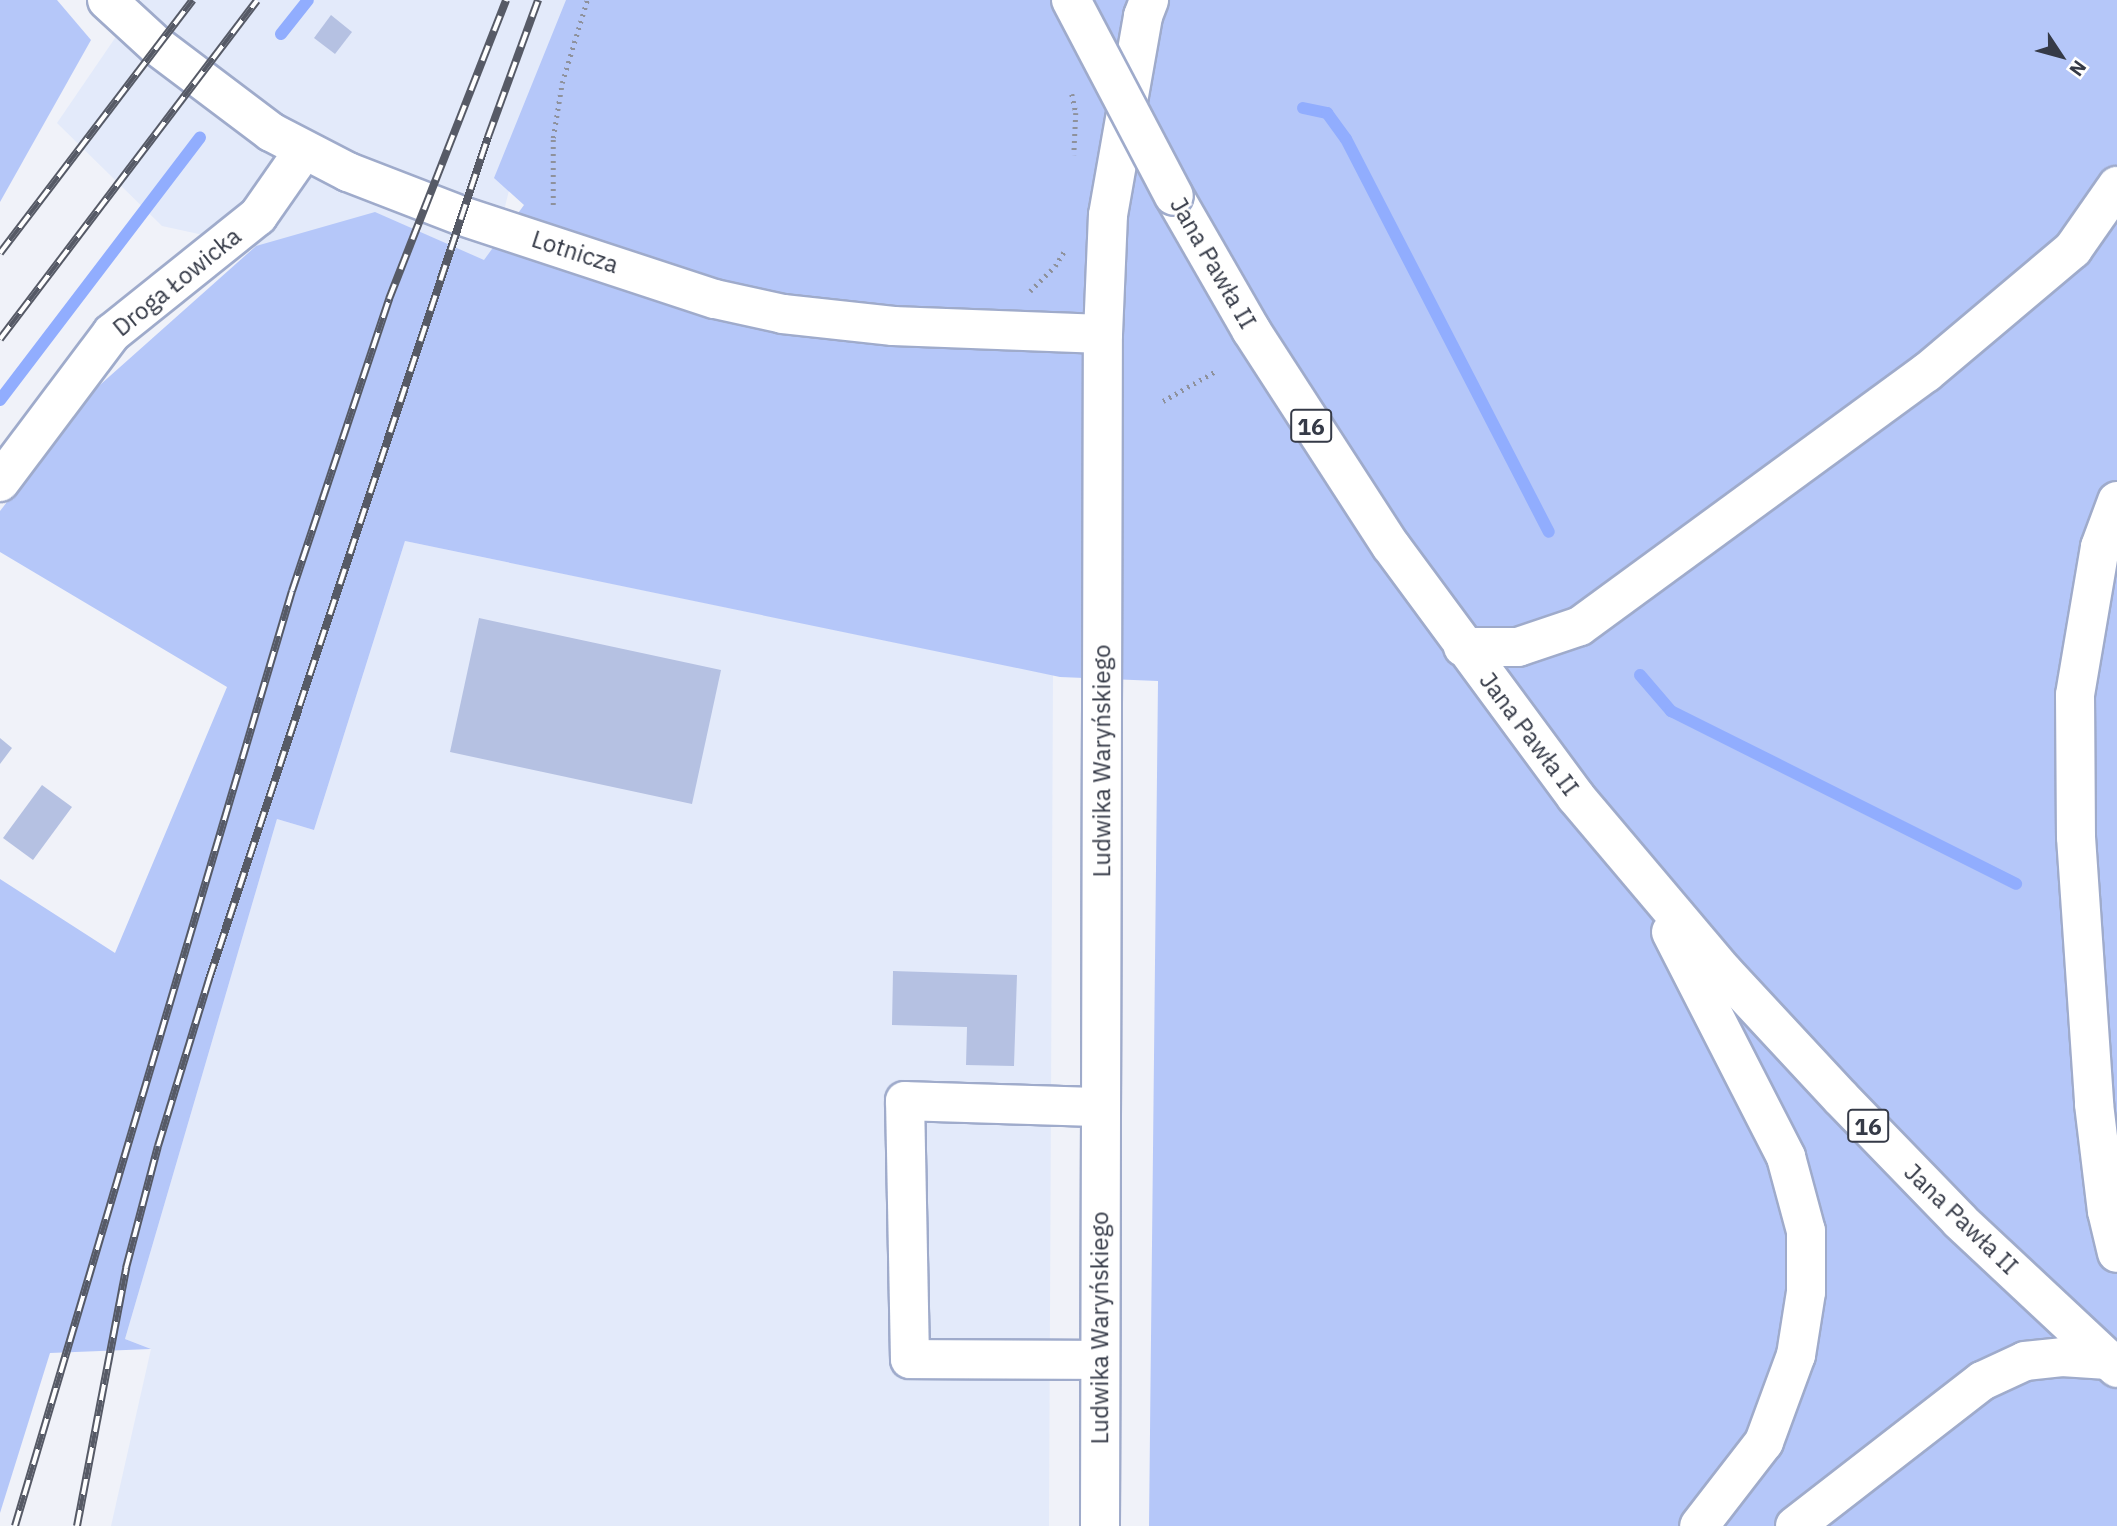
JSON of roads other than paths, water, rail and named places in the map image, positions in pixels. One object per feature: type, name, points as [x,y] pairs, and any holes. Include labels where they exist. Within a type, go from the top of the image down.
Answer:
[{"type":"main road","name":"Lotnicza","points":[[107,0],[132,26],[263,126],[304,150],[425,203],[715,299],[783,314],[893,326],[1103,334]]},
{"type":"main road","name":"Jana Pawła II","points":[[1071,0],[1154,160],[1251,331],[1369,513],[1463,647],[1576,796],[1723,971],[1850,1107],[1961,1221],[2113,1364]]},
{"type":"main road","name":"Ludwika Waryńskiego","points":[[1100,1526],[1103,334],[1108,215],[1143,16],[1149,0]]},
{"type":"main road","name":"Droga Łowicka","points":[[0,482],[112,334],[258,216],[304,150]]},
{"type":"main road","points":[[1463,647],[1518,647],[1580,626],[1926,373],[2073,249],[2117,186]]},
{"type":"main road","points":[[2117,501],[2100,547],[2075,708],[2076,837],[2094,1104],[2107,1210],[2117,1253]]},
{"type":"main road","points":[[1643,877],[1786,1157],[1806,1231],[1805,1292],[1796,1355],[1787,1380],[1764,1442],[1708,1518],[1699,1526]]},
{"type":"main road","points":[[1100,1360],[910,1359],[905,1101],[1101,1107]]},
{"type":"main road","points":[[1794,1526],[1982,1381],[2025,1361],[2062,1357],[2113,1364]]},
{"type":"waterway","points":[[281,34],[308,0]]},
{"type":"waterway","points":[[1303,108],[1327,113],[1346,139],[1549,532]]},
{"type":"waterway","points":[[0,400],[200,137]]},
{"type":"waterway","points":[[1640,675],[1671,711],[2016,884]]},
{"type":"railway","points":[[0,253],[193,0]]},
{"type":"railway","points":[[0,339],[257,0]]},
{"type":"railway","points":[[15,1526],[292,591],[389,299],[506,0]]},
{"type":"railway","points":[[77,1526],[126,1268],[158,1146],[209,979],[488,137],[538,0]]}]
